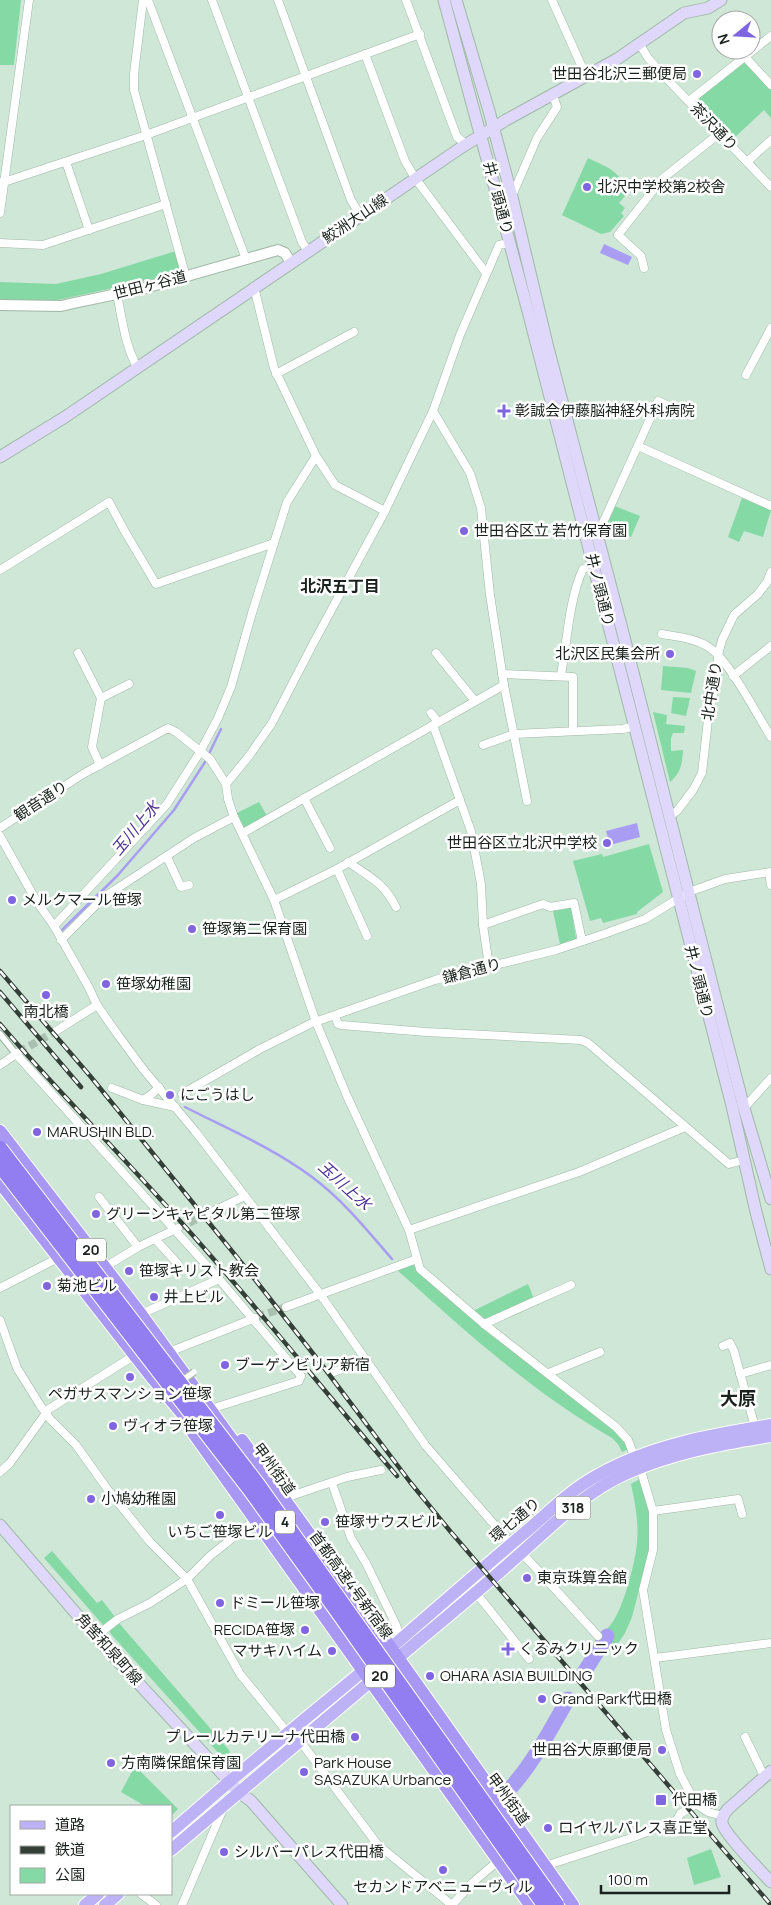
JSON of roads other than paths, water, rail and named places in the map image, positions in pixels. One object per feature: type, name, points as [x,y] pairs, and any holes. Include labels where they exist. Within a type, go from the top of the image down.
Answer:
[{"type":"highway","name":"甲州街道","points":[[0,1132],[169,1352],[188,1370],[565,1905]]},
{"type":"highway","name":"首都高速4号新宿線","points":[[0,1148],[252,1476],[557,1905]]},
{"type":"highway","name":"首都高速4号新宿線","points":[[0,1166],[250,1490],[345,1622],[542,1905]]},
{"type":"highway","name":"20","points":[[1,1186],[135,1355],[163,1398],[224,1463],[380,1677],[542,1905]]},
{"type":"highway","name":"20","points":[[188,1370],[285,1498],[573,1905]]},
{"type":"highway","points":[[163,1398],[256,1519],[370,1674],[530,1905]]},
{"type":"main road","name":"井ノ頭通り","points":[[444,0],[635,726],[771,1269]]},
{"type":"main road","name":"井ノ頭通り","points":[[456,0],[512,197],[548,348],[744,1108],[771,1200]]},
{"type":"main road","name":"鮫洲大山線","points":[[0,458],[480,135],[617,59],[684,13],[713,6],[721,0]]},
{"type":"main road","name":"環七通り","points":[[394,1652],[476,1593],[568,1511],[638,1463],[678,1443],[714,1434],[771,1425]]},
{"type":"main road","name":"環七通り","points":[[394,1652],[511,1544],[566,1497],[596,1476],[638,1463],[771,1436]]},
{"type":"main road","name":"角筈和泉町線","points":[[0,1525],[96,1636],[221,1770],[240,1793],[251,1801],[342,1905]]},
{"type":"main road","points":[[172,1831],[288,1733],[370,1674]]},
{"type":"main road","points":[[172,1849],[300,1741],[370,1674]]},
{"type":"main road","points":[[768,1774],[733,1804],[723,1816],[722,1822],[771,1882]]},
{"type":"main road","points":[[85,1905],[97,1895]]},
{"type":"main road","points":[[105,1905],[117,1895]]},
{"type":"street","points":[[0,213],[2,182],[29,0]]},
{"type":"street","points":[[142,0],[134,90],[186,277]]},
{"type":"street","points":[[148,0],[246,259]]},
{"type":"street","points":[[212,0],[302,242],[308,251]]},
{"type":"street","points":[[278,0],[351,200],[360,215]]},
{"type":"street","points":[[406,0],[457,137],[466,144]]},
{"type":"street","points":[[552,0],[586,76]]},
{"type":"street","points":[[2,182],[146,135],[420,34]]},
{"type":"street","points":[[761,44],[771,36]]},
{"type":"street","name":"茶沢通り","points":[[639,43],[648,58],[771,187]]},
{"type":"street","points":[[365,54],[405,161],[415,178],[486,273]]},
{"type":"street","points":[[689,101],[741,60]]},
{"type":"street","points":[[748,60],[771,84]]},
{"type":"street","points":[[512,197],[537,138],[557,107],[553,95]]},
{"type":"street","points":[[644,268],[645,264],[641,256],[618,235],[662,179],[720,133]]},
{"type":"street","points":[[747,162],[771,140]]},
{"type":"street","points":[[66,162],[89,230]]},
{"type":"street","points":[[0,243],[43,245],[166,204]]},
{"type":"street","points":[[226,784],[272,724],[385,511],[433,411],[460,335],[486,273],[499,245],[509,243]]},
{"type":"street","name":"世田ヶ谷道","points":[[0,305],[61,306],[186,277],[282,250],[291,262]]},
{"type":"street","points":[[254,287],[276,374],[316,456],[335,485],[385,511]]},
{"type":"street","points":[[117,294],[130,355],[137,367]]},
{"type":"street","points":[[746,375],[771,328]]},
{"type":"street","points":[[276,374],[354,332]]},
{"type":"street","points":[[595,527],[602,525],[658,401],[691,416]]},
{"type":"street","points":[[433,411],[470,473],[480,508],[490,595],[502,674],[527,801]]},
{"type":"street","points":[[638,446],[771,506]]},
{"type":"street","points":[[54,927],[167,804],[205,755],[230,687],[287,502],[316,456]]},
{"type":"street","points":[[0,570],[109,502],[156,584],[274,543]]},
{"type":"street","points":[[562,675],[573,602],[583,569],[593,565]]},
{"type":"street","name":"北中通り","points":[[670,816],[693,790],[702,773],[709,711],[717,679],[718,655],[722,640],[734,615],[769,584],[771,572]]},
{"type":"street","points":[[662,634],[690,638],[709,647],[718,655],[771,737]]},
{"type":"street","points":[[733,676],[771,646]]},
{"type":"street","points":[[78,653],[101,698],[92,748],[100,765]]},
{"type":"street","points":[[436,653],[475,701]]},
{"type":"street","points":[[502,674],[562,675],[573,677],[573,731]]},
{"type":"street","points":[[101,698],[129,684]]},
{"type":"street","points":[[243,833],[504,685]]},
{"type":"street","points":[[431,713],[471,831],[481,884],[483,925],[490,966]]},
{"type":"street","points":[[483,745],[514,734],[623,729],[635,726]]},
{"type":"street","name":"観音通り","points":[[0,828],[83,774],[168,728],[205,755]]},
{"type":"street","points":[[205,755],[226,784],[228,799],[234,817],[274,900],[316,1022],[350,1102],[409,1230],[420,1269],[484,1324],[549,1373],[628,1440],[638,1463],[653,1511],[653,1550],[643,1590],[666,1730],[680,1774],[696,1804],[708,1812],[723,1816]]},
{"type":"street","points":[[304,798],[330,848]]},
{"type":"street","points":[[274,900],[337,869],[460,800]]},
{"type":"street","points":[[61,939],[104,896],[194,838],[234,817]]},
{"type":"street","points":[[0,836],[88,986],[97,1005],[143,1069],[165,1094],[320,1294],[426,1446],[511,1544]]},
{"type":"street","points":[[167,857],[181,887],[189,885]]},
{"type":"street","points":[[348,862],[374,879],[388,892],[396,907]]},
{"type":"street","points":[[337,869],[367,936]]},
{"type":"street","points":[[770,872],[771,885]]},
{"type":"street","name":"鎌倉通り","points":[[182,1094],[260,1049],[316,1022],[435,980],[556,950],[645,919],[689,892],[725,879],[770,872]]},
{"type":"street","points":[[483,925],[543,904],[550,907],[574,903],[582,941]]},
{"type":"street","points":[[56,1031],[97,1005]]},
{"type":"street","points":[[335,1016],[338,1024],[341,1025],[445,1034],[581,1040],[588,1043],[729,1164],[744,1160]]},
{"type":"street","points":[[0,1034],[176,1228],[219,1280],[255,1318],[301,1376],[299,1381],[217,1407]]},
{"type":"street","points":[[0,1065],[18,1053]]},
{"type":"street","points":[[744,1108],[771,1078]]},
{"type":"street","points":[[143,1100],[159,1087]]},
{"type":"street","points":[[112,1088],[143,1100],[175,1107]]},
{"type":"street","points":[[409,1230],[579,1172],[686,1127]]},
{"type":"street","points":[[207,1214],[245,1196]]},
{"type":"street","points":[[99,1197],[138,1247]]},
{"type":"street","points":[[105,1267],[138,1247],[176,1228]]},
{"type":"street","points":[[155,1239],[178,1264]]},
{"type":"street","points":[[0,1288],[58,1258]]},
{"type":"street","points":[[286,1307],[417,1259]]},
{"type":"street","points":[[141,1314],[219,1280]]},
{"type":"street","points":[[484,1324],[571,1285]]},
{"type":"street","points":[[169,1352],[255,1318]]},
{"type":"street","points":[[0,1320],[17,1368],[46,1413],[76,1445],[108,1490],[150,1542],[187,1579],[240,1674],[288,1733]]},
{"type":"street","points":[[723,1346],[730,1343],[755,1427]]},
{"type":"street","points":[[549,1373],[600,1352]]},
{"type":"street","points":[[0,1472],[10,1463],[49,1409],[135,1355]]},
{"type":"street","points":[[334,1372],[367,1360]]},
{"type":"street","points":[[740,1374],[771,1365]]},
{"type":"street","points":[[163,1398],[188,1370]]},
{"type":"street","points":[[285,1498],[332,1482],[381,1470]]},
{"type":"street","points":[[332,1482],[351,1538],[366,1563],[394,1652]]},
{"type":"street","points":[[653,1511],[738,1499],[742,1514]]},
{"type":"street","points":[[96,1636],[118,1619],[150,1603],[187,1579],[210,1556],[256,1519]]},
{"type":"street","points":[[522,1553],[598,1636]]},
{"type":"street","points":[[476,1593],[529,1659]]},
{"type":"street","points":[[655,1658],[771,1643]]},
{"type":"street","points":[[745,1737],[768,1774]]},
{"type":"street","points":[[300,1741],[378,1845],[452,1905],[472,1883],[498,1860]]},
{"type":"street","points":[[545,1866],[634,1837],[677,1820],[680,1814],[696,1804]]},
{"type":"street","points":[[182,1905],[224,1807]]},
{"type":"street","points":[[142,1895],[156,1905]]},
{"type":"waterway","name":"玉川上水","points":[[60,932],[118,875],[174,810],[205,762],[221,729]]},
{"type":"waterway","name":"玉川上水","points":[[185,1107],[266,1148],[312,1177],[344,1205],[392,1259]]},
{"type":"waterway","name":"玉川上水","points":[[583,1674],[607,1636]]},
{"type":"waterway","name":"玉川上水","points":[[507,1792],[533,1759],[568,1699]]},
{"type":"tunnel","points":[[19,1052],[56,1031]]},
{"type":"tunnel","points":[[178,1228],[207,1214]]},
{"type":"tunnel","points":[[257,1317],[286,1307]]},
{"type":"railway","points":[[0,971],[91,1077],[253,1277],[410,1482],[450,1531],[771,1905]]},
{"type":"railway","points":[[0,992],[81,1087]]},
{"type":"railway","points":[[0,1024],[251,1302],[397,1476]]},
{"type":"place","name":"世田谷北沢三郵便局","points":[[697,74]]},
{"type":"place","name":"北沢中学校第2校舎","points":[[587,187]]},
{"type":"place","name":"彰誠会伊藤脳神経外科病院","points":[[504,411]]},
{"type":"place","name":"世田谷区立 若竹保育園","points":[[464,531]]},
{"type":"place","name":"北沢区民集会所","points":[[670,654]]},
{"type":"place","name":"世田谷区立北沢中学校","points":[[607,843]]},
{"type":"place","name":"メルクマール笹塚","points":[[12,900]]},
{"type":"place","name":"笹塚第二保育園","points":[[192,929]]},
{"type":"place","name":"笹塚幼稚園","points":[[106,984]]},
{"type":"place","name":"南北橋","points":[[46,995]]},
{"type":"place","name":"にごうはし","points":[[170,1095]]},
{"type":"place","name":"MARUSHIN BLD.","points":[[37,1132]]},
{"type":"place","name":"グリーンキャピタル第二笹塚","points":[[96,1214]]},
{"type":"place","name":"笹塚キリスト教会","points":[[129,1271]]},
{"type":"place","name":"菊池ビル","points":[[47,1286]]},
{"type":"place","name":"井上ビル","points":[[154,1297]]},
{"type":"place","name":"ブーゲンビリア新宿","points":[[225,1365]]},
{"type":"place","name":"ペガサスマンション笹塚","points":[[130,1377]]},
{"type":"place","name":"ヴィオラ笹塚","points":[[113,1426]]},
{"type":"place","name":"小鳩幼稚園","points":[[91,1499]]},
{"type":"place","name":"いちご笹塚ビル","points":[[220,1515]]},
{"type":"place","name":"笹塚サウスビル","points":[[325,1522]]},
{"type":"place","name":"東京珠算会館","points":[[527,1578]]},
{"type":"place","name":"ドミール笹塚","points":[[220,1603]]},
{"type":"place","name":"RECIDA笹塚","points":[[305,1630]]},
{"type":"place","name":"くるみクリニック","points":[[508,1649]]},
{"type":"place","name":"マサキハイム","points":[[332,1651]]},
{"type":"place","name":"OHARA ASIA BUILDING","points":[[430,1676]]},
{"type":"place","name":"Grand Park代田橋","points":[[542,1699]]},
{"type":"place","name":"プレールカテリーナ代田橋","points":[[355,1737]]},
{"type":"place","name":"世田谷大原郵便局","points":[[662,1750]]},
{"type":"place","name":"方南隣保館保育園","points":[[111,1763]]},
{"type":"place","name":"Park House SASAZUKA Urbance","points":[[304,1772]]},
{"type":"place","name":"代田橋","points":[[661,1800]]},
{"type":"place","name":"ロイヤルパレス喜正堂","points":[[548,1828]]},
{"type":"place","name":"シルバーパレス代田橋","points":[[224,1852]]},
{"type":"place","name":"セカンドアベニューヴィル","points":[[443,1870]]},
{"type":"district","name":"北沢五丁目","points":[[340,586]]},
{"type":"district","name":"大原","points":[[738,1399]]}]
